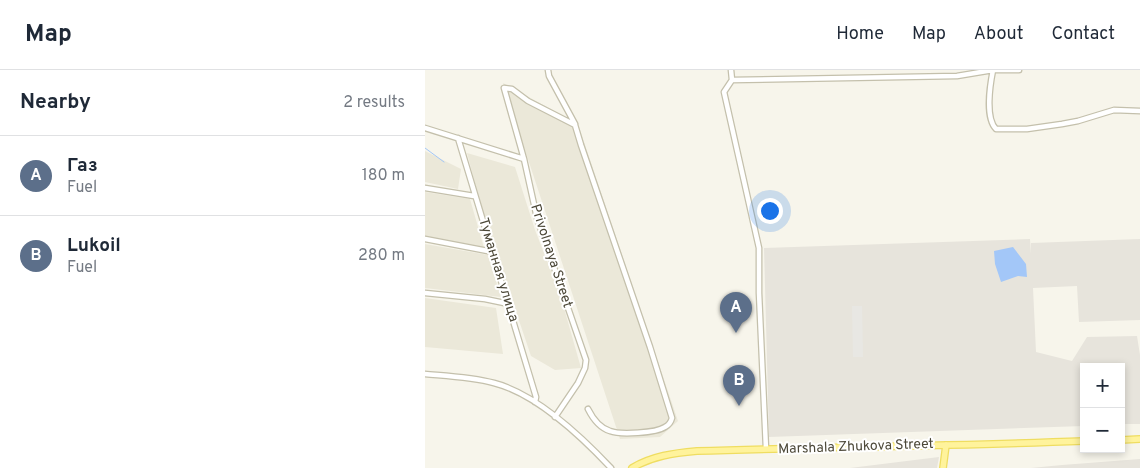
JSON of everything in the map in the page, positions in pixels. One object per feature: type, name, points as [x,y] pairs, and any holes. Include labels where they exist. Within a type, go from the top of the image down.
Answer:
[{"type":"main road","points":[[1125,440],[1140,439]]},
{"type":"main road","name":"Marshala Zhukova Street","points":[[632,468],[648,460],[680,452],[1080,441]]},
{"type":"main road","points":[[943,468],[946,445]]},
{"type":"street","points":[[548,70],[549,76],[575,125],[672,418],[670,423],[657,430],[611,432],[600,426],[589,409]]},
{"type":"street","points":[[731,70],[732,80],[724,92],[759,248],[759,293],[766,450]]},
{"type":"street","points":[[918,70],[918,76]]},
{"type":"street","points":[[732,80],[918,76],[993,70],[1019,70]]},
{"type":"street","points":[[993,70],[989,97],[992,123],[996,129],[1062,124],[1079,121],[1114,110],[1140,111]]},
{"type":"street","name":"Privolnaya Street","points":[[555,417],[579,383],[586,360],[537,218],[505,88],[511,89],[528,101],[575,125]]},
{"type":"street","points":[[425,128],[524,159]]},
{"type":"street","name":"Туманная улица","points":[[458,138],[509,304],[536,397],[535,402]]},
{"type":"street","points":[[425,188],[475,196]]},
{"type":"street","points":[[425,239],[493,252]]},
{"type":"street","points":[[425,293],[485,299],[509,304]]},
{"type":"street","points":[[425,374],[493,382],[507,387],[535,402],[555,417],[583,439],[611,468]]},
{"type":"shaded area","points":[[503,83],[578,124],[678,421],[660,437],[620,439]]},
{"type":"shaded area","points":[[425,151],[461,169],[458,189],[425,182]]},
{"type":"shaded area","points":[[467,153],[515,167],[535,230],[560,294],[581,368],[555,370],[531,356],[483,214]]},
{"type":"shaded area","points":[[425,192],[470,199],[484,248],[425,236]]},
{"type":"shaded area","points":[[1030,239],[1031,254],[1031,243],[1140,239],[1140,320],[1079,322],[1077,286],[1033,288],[1036,352],[1072,361],[1087,337],[1137,336],[1140,355],[1140,424],[1125,424],[1125,363],[1080,363],[1080,426],[769,437],[764,248]]},
{"type":"shaded area","points":[[425,244],[488,255],[501,297],[425,288]]},
{"type":"shaded area","points":[[425,298],[496,308],[503,354],[425,347]]},
{"type":"shaded area","points":[[852,306],[862,306],[863,357],[853,357]]},
{"type":"shaded area","points":[[939,457],[937,468],[850,468]]},
{"type":"shaded area","points":[[1140,459],[1140,468],[1031,468],[1062,465]]},
{"type":"water","points":[[1013,247],[1026,264],[1027,277],[1018,276],[1001,282],[995,264],[994,251]]},
{"type":"waterway","points":[[425,148],[444,162]]},
{"type":"place","name":"Газ","points":[[736,333]]},
{"type":"place","name":"Lukoil","points":[[739,406]]}]
